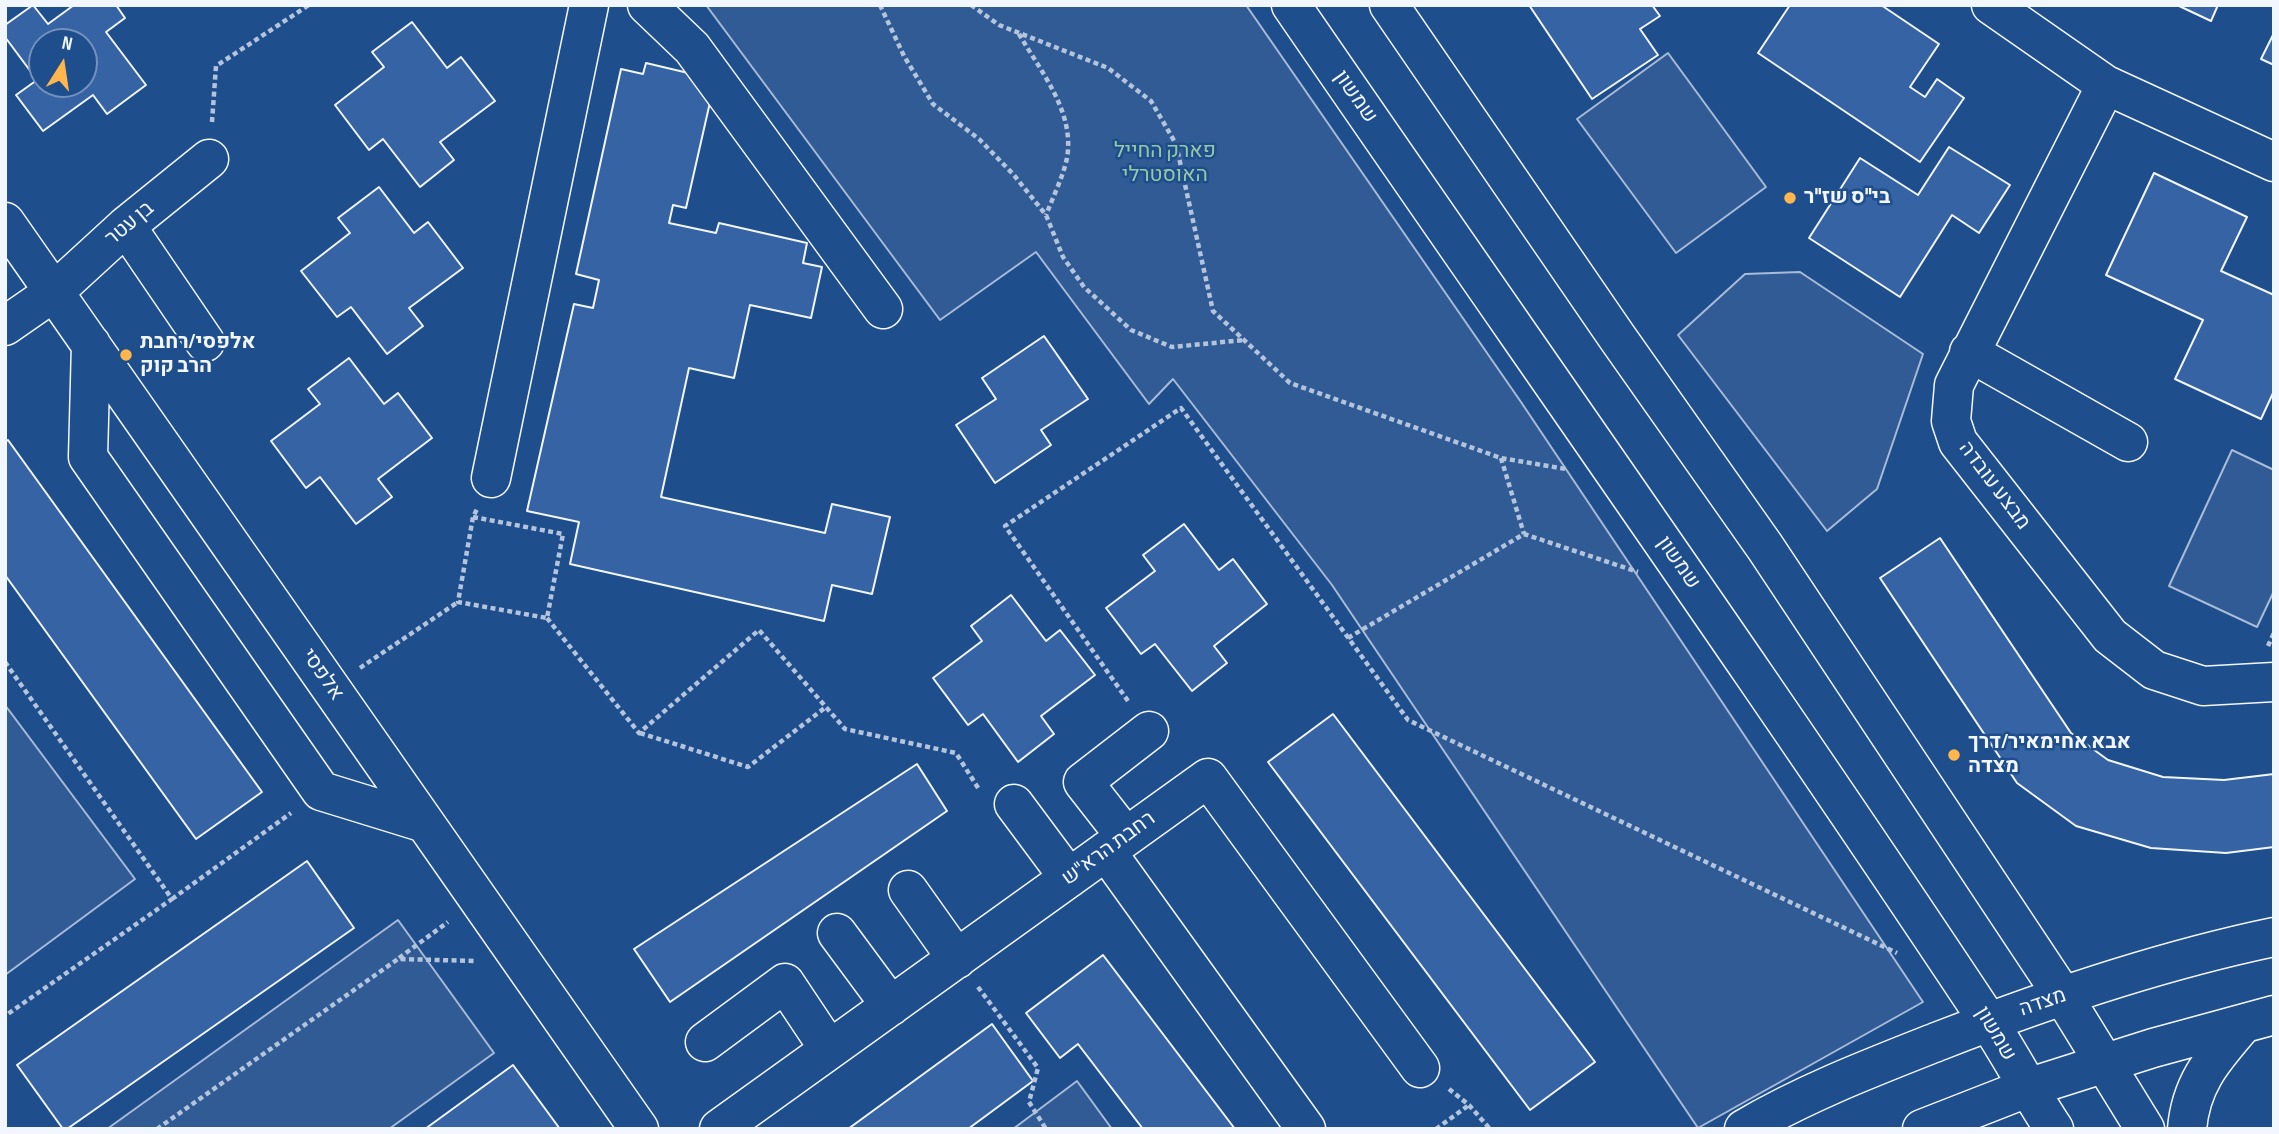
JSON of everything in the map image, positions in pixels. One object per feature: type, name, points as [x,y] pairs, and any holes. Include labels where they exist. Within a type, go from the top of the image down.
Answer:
[{"type":"main road","points":[[491,478],[589,5]]},
{"type":"main road","points":[[647,5],[692,48],[883,309]]},
{"type":"main road","name":"שמשון","points":[[1292,5],[1699,592],[1989,1022],[2053,1129]]},
{"type":"main road","points":[[1389,5],[1616,337],[1765,547],[2063,996],[2145,1129]]},
{"type":"main road","points":[[1991,5],[2106,85],[2274,162]]},
{"type":"main road","name":"מבצע עובדה","points":[[2106,85],[1969,352],[1954,385],[1951,421],[1958,442],[2110,636],[2154,670],[2203,686],[2274,682]]},
{"type":"main road","name":"בן עטר","points":[[5,326],[54,292],[126,226],[209,159]]},
{"type":"main road","name":"אלפסי","points":[[5,222],[639,1129]]},
{"type":"main road","points":[[126,226],[205,342]]},
{"type":"main road","points":[[91,344],[88,457],[321,791],[425,822]]},
{"type":"main road","points":[[1969,352],[2127,442]]},
{"type":"main road","points":[[1149,731],[1083,782],[1116,844],[1307,1129]]},
{"type":"main road","name":"רחבת הרא\"ש","points":[[719,1129],[1208,778],[1420,1068]]},
{"type":"main road","points":[[1000,802],[1069,877]]},
{"type":"main road","points":[[908,890],[957,959]]},
{"type":"main road","points":[[837,933],[891,1006]]},
{"type":"main road","name":"מצדה","points":[[1745,1129],[1867,1069],[1989,1022],[2131,974],[2274,937]]},
{"type":"main road","points":[[705,1042],[785,984],[830,1049]]},
{"type":"main road","points":[[1922,1129],[2027,1088],[2153,1048],[2258,1019]]},
{"type":"main road","points":[[2187,1129],[2189,1109],[2206,1068],[2258,1019]]},
{"type":"path","points":[[209,159],[216,66],[309,5]]},
{"type":"path","points":[[880,5],[904,56],[933,104],[979,139],[1013,174],[1046,215],[1063,257],[1084,287],[1131,330],[1172,347],[1244,340]]},
{"type":"path","points":[[971,5],[999,26],[1108,68],[1151,101],[1176,144],[1213,311],[1290,383],[1501,458],[1619,478]]},
{"type":"path","points":[[1018,33],[1061,106],[1069,136],[1066,160],[1046,215]]},
{"type":"path","points":[[1149,731],[1005,526],[1181,408],[1408,720],[1901,955]]},
{"type":"path","points":[[1501,458],[1524,534]]},
{"type":"path","points":[[458,602],[474,517],[563,534],[547,618]]},
{"type":"path","points":[[1348,638],[1524,534],[1699,592]]},
{"type":"path","points":[[331,688],[458,602],[547,618],[639,733],[748,767],[826,707]]},
{"type":"path","points":[[639,733],[760,630],[845,729],[956,753],[1000,802]]},
{"type":"path","points":[[5,662],[173,900]]},
{"type":"path","points":[[5,1016],[173,900],[321,791]]},
{"type":"path","points":[[157,1129],[398,959],[478,899]]},
{"type":"path","points":[[398,959],[522,962]]},
{"type":"path","points":[[957,959],[1038,1068],[1028,1102],[1046,1129]]},
{"type":"path","points":[[1420,1068],[1469,1105],[1490,1129]]},
{"type":"path","points":[[1436,1129],[1469,1105]]},
{"type":"shaded area","points":[[706,5],[1246,5],[1521,402],[1923,1002],[1698,1128],[1332,585],[1173,379],[1149,404],[1036,252],[940,320]]},
{"type":"shaded area","points":[[1668,53],[1766,187],[1676,253],[1577,119]]},
{"type":"shaded area","points":[[1800,272],[1923,354],[1877,489],[1827,531],[1678,335],[1745,274]]},
{"type":"shaded area","points":[[2232,450],[2274,470],[2274,591],[2257,627],[2169,586]]},
{"type":"shaded area","points":[[5,705],[135,879],[5,975]]},
{"type":"shaded area","points":[[398,920],[494,1053],[389,1129],[107,1129]]},
{"type":"shaded area","points":[[1077,1081],[1112,1129],[1013,1129]]},
{"type":"building","points":[[33,5],[48,24],[74,5],[116,5],[125,18],[106,32],[146,85],[107,114],[95,98],[98,98],[98,28],[28,28],[28,68],[5,37],[5,25]]},
{"type":"building","points":[[1529,5],[1652,5],[1660,16],[1640,29],[1658,55],[1592,99]]},
{"type":"building","points":[[1790,5],[1881,5],[1939,44],[1910,87],[1925,97],[1937,79],[1964,98],[1920,162],[1758,53]]},
{"type":"building","points":[[2177,5],[2218,5],[2211,21]]},
{"type":"building","points":[[412,22],[447,68],[461,57],[495,101],[440,142],[454,160],[420,187],[383,139],[369,150],[335,105],[384,67],[372,52]]},
{"type":"building","points":[[2274,33],[2274,65],[2261,59]]},
{"type":"building","points":[[646,63],[701,76],[713,89],[686,208],[673,205],[669,223],[716,233],[719,223],[807,243],[803,263],[822,267],[811,318],[750,305],[734,378],[689,368],[661,497],[825,533],[832,504],[890,517],[872,594],[832,585],[824,621],[570,564],[579,522],[527,511],[574,304],[593,308],[599,280],[576,274],[621,69],[643,74]]},
{"type":"building","points":[[28,86],[28,98],[89,98],[43,131],[16,95]]},
{"type":"building","points":[[1949,147],[2010,185],[1979,233],[1952,215],[1900,297],[1809,238],[1860,158],[1918,195]]},
{"type":"building","points":[[2154,173],[2247,217],[2221,271],[2274,295],[2274,391],[2261,419],[2175,379],[2203,320],[2106,275]]},
{"type":"building","points":[[379,187],[414,233],[428,222],[463,268],[409,308],[423,326],[387,354],[351,307],[337,317],[301,271],[350,233],[338,218]]},
{"type":"building","points":[[1044,336],[1088,399],[1041,430],[1051,445],[995,483],[956,425],[996,399],[982,378]]},
{"type":"building","points":[[349,358],[384,404],[398,393],[432,438],[378,479],[392,497],[356,524],[320,477],[306,488],[271,441],[320,404],[308,389]]},
{"type":"building","points":[[8,440],[262,792],[196,839],[5,575],[5,442]]},
{"type":"building","points":[[1184,524],[1219,570],[1233,559],[1267,604],[1214,646],[1227,663],[1192,691],[1155,644],[1141,654],[1106,608],[1155,571],[1143,555]]},
{"type":"building","points":[[1940,538],[2071,733],[2108,760],[2163,777],[2224,780],[2274,774],[2274,847],[2226,853],[2151,848],[2076,826],[2017,783],[1880,578]]},
{"type":"building","points":[[1011,595],[1046,641],[1060,630],[1095,675],[1041,716],[1054,734],[1018,762],[983,714],[968,725],[933,678],[982,641],[971,626]]},
{"type":"building","points":[[1333,714],[1595,1062],[1530,1110],[1268,762]]},
{"type":"building","points":[[917,764],[947,811],[670,1002],[634,949]]},
{"type":"building","points":[[307,861],[354,928],[67,1129],[63,1129],[17,1065]]},
{"type":"building","points":[[1103,955],[1235,1129],[1143,1129],[1078,1044],[1060,1058],[1026,1013]]},
{"type":"building","points":[[992,1024],[1033,1081],[968,1129],[848,1129]]},
{"type":"building","points":[[513,1065],[560,1129],[425,1129]]},
{"type":"place","name":"בי\"ס שז\"ר","points":[[1790,198]]},
{"type":"place","name":"אלפסי/רחבת הרב קוק","points":[[126,355]]},
{"type":"place","name":"אבא אחימאיר/דרך מצדה","points":[[1954,755]]},
{"type":"park label","name":"פארק החייל האוסטרלי","points":[[1165,164]]}]
